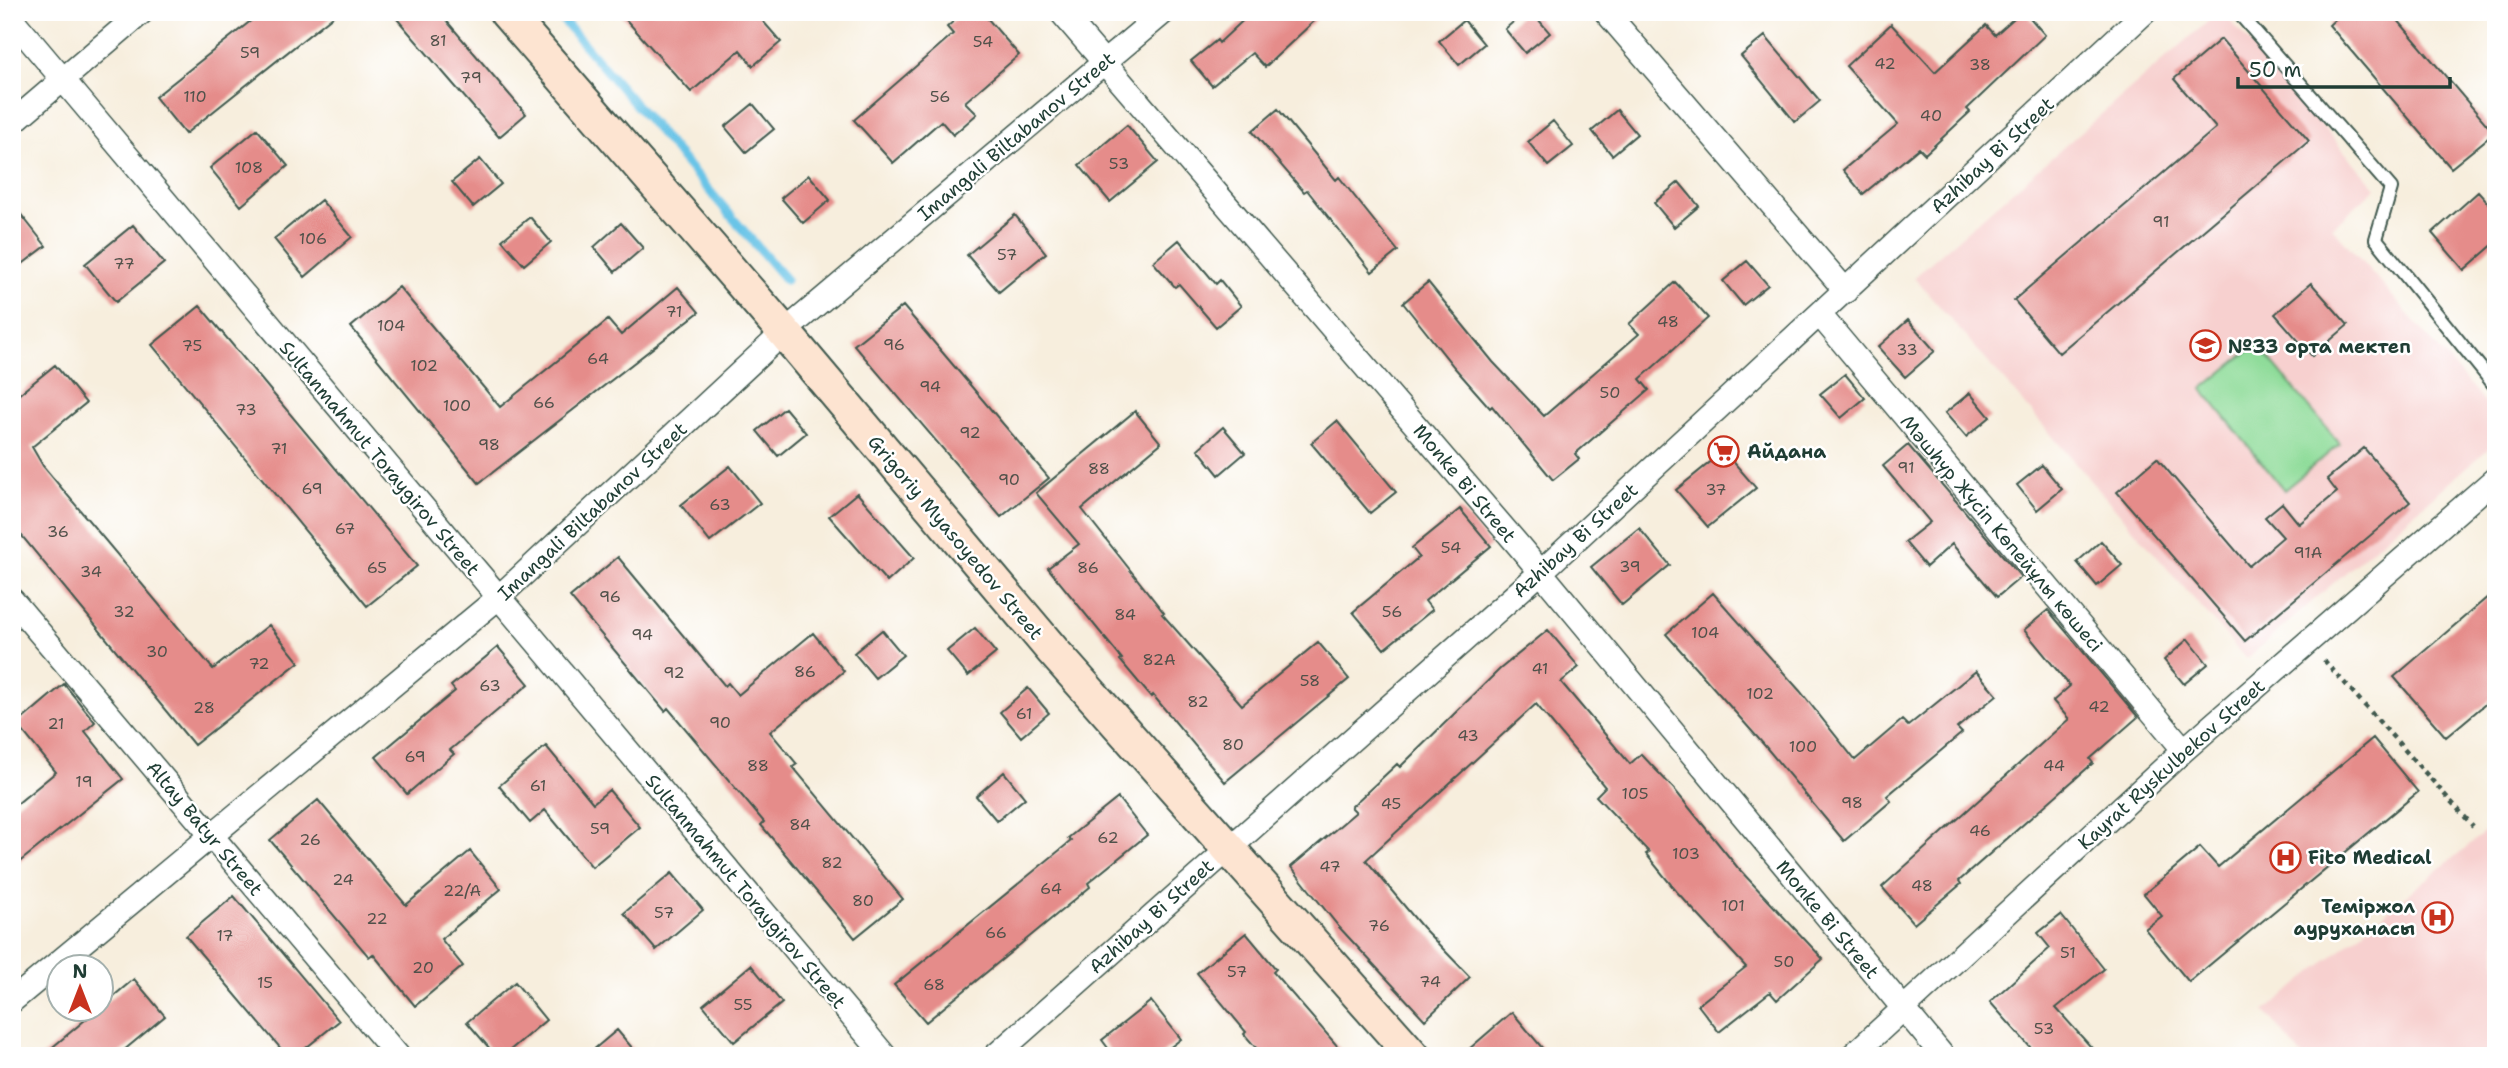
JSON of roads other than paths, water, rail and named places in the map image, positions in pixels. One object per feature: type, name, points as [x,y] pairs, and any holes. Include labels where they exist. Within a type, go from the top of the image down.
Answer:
[{"type":"main road","name":"Grigoriy Myasoyedov Street","points":[[506,12],[784,332],[1053,651],[1413,1056]]},
{"type":"street","points":[[12,123],[142,12]]},
{"type":"street","name":"Monke Bi Street","points":[[1061,12],[1105,60],[1541,572],[1943,1056]]},
{"type":"street","name":"Imangali Biltabanov Street","points":[[12,1001],[498,598],[784,332],[1164,12]]},
{"type":"street","points":[[1606,12],[1846,291]]},
{"type":"street","name":"Azhibay Bi Street","points":[[995,1056],[1227,847],[1541,572],[2145,12]]},
{"type":"street","name":"Sultanmahmut Toraygirov Street","points":[[12,19],[885,1056]]},
{"type":"street","name":"Мәшһүр Жүсіп Көпейұлы көшесі","points":[[1821,315],[2184,750]]},
{"type":"street","name":"Kayrat Ryskulbekov Street","points":[[1852,1056],[2184,750],[2496,478]]},
{"type":"street","name":"Altay Batyr Street","points":[[12,600],[398,1056]]},
{"type":"lane","points":[[2238,12],[2391,188],[2376,239],[2496,387]]},
{"type":"waterway","points":[[556,12],[786,280]]},
{"type":"place","name":"№33 орта мектеп","points":[[2205,346]]},
{"type":"place","name":"Айдана","points":[[1724,451]]},
{"type":"place","name":"Fito Medical","points":[[2285,857]]},
{"type":"place","name":"Теміржол ауруханасы","points":[[2438,917]]}]
